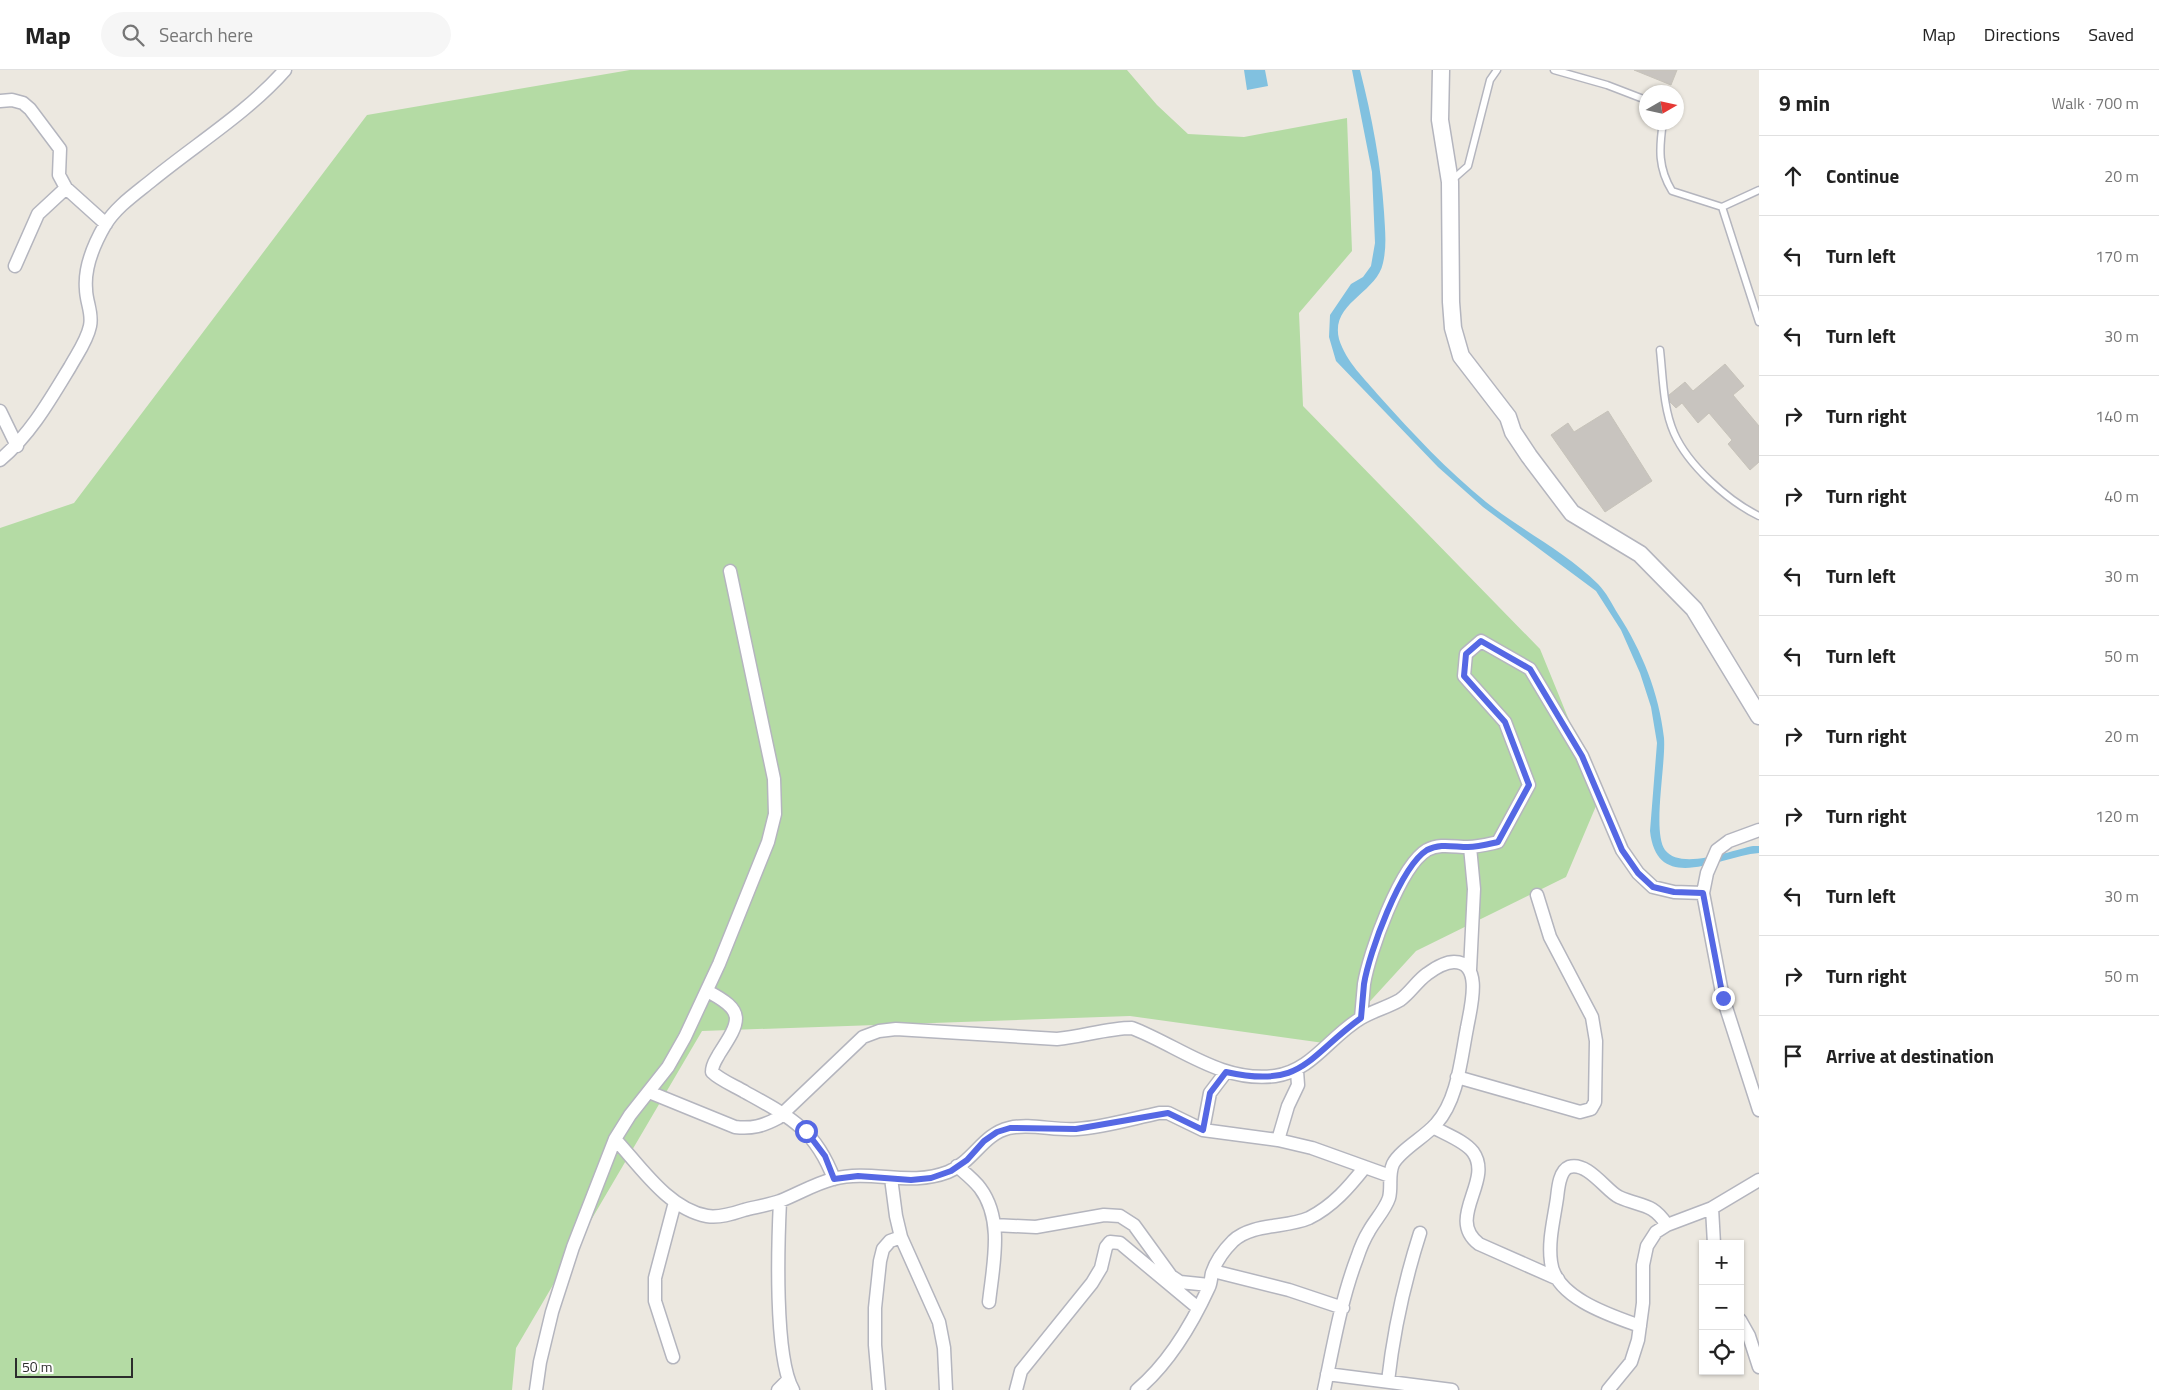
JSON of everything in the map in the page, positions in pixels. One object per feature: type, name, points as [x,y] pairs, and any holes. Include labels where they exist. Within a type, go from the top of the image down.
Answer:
[{"type":"street","points":[[0,460],[16,446],[51,399],[84,344],[90,326],[91,310],[86,290],[87,273],[92,253],[106,224],[126,202],[232,119],[286,70]]},
{"type":"street","points":[[1441,70],[1440,120],[1450,182],[1451,302],[1453,328],[1461,356],[1504,412],[1529,456],[1572,513],[1640,554],[1694,609],[1759,716]]},
{"type":"street","points":[[0,101],[12,100],[23,103],[60,149],[59,175],[66,188],[106,224]]},
{"type":"street","points":[[15,266],[38,214],[66,188]]},
{"type":"street","points":[[0,411],[16,446]]},
{"type":"street","points":[[536,1390],[540,1362],[552,1312],[573,1247],[616,1139],[630,1115],[668,1067],[707,991],[768,842],[775,814],[774,779],[766,735],[730,571]]},
{"type":"street","points":[[1361,1018],[1364,983],[1371,956],[1400,884],[1416,860],[1427,850],[1443,846],[1470,847],[1498,842],[1529,785],[1505,722],[1464,676],[1466,654],[1481,641],[1530,669],[1582,756],[1622,850],[1638,873],[1653,887],[1674,892],[1703,893]]},
{"type":"street","points":[[1759,830],[1729,841],[1717,850],[1707,873],[1703,893],[1723,998],[1759,1110]]},
{"type":"street","points":[[1324,1390],[1356,1260],[1368,1233],[1388,1200],[1393,1164],[1399,1156],[1433,1127],[1448,1102],[1457,1077],[1471,1006],[1473,981],[1470,970],[1474,889],[1470,847]]},
{"type":"street","points":[[1457,1077],[1580,1112],[1592,1109],[1595,1102],[1596,1041],[1592,1016],[1550,937],[1537,895]]},
{"type":"street","points":[[649,1092],[735,1127],[748,1129],[764,1126],[783,1113],[863,1037],[879,1031],[896,1029],[1057,1039],[1078,1037],[1118,1028],[1132,1028],[1200,1062],[1226,1072],[1252,1078],[1276,1076],[1298,1071],[1361,1018],[1400,1000],[1427,974],[1440,966],[1452,962],[1461,963],[1470,970]]},
{"type":"street","points":[[707,991],[730,1005],[736,1021],[735,1030],[713,1064],[712,1072],[783,1113],[816,1142],[825,1156],[834,1179]]},
{"type":"street","points":[[1278,1140],[1288,1106],[1298,1085],[1298,1071]]},
{"type":"street","points":[[1203,1130],[1210,1093],[1226,1072]]},
{"type":"street","points":[[616,1139],[675,1202],[691,1211],[708,1216],[726,1216],[780,1200],[834,1179],[858,1176],[931,1178],[958,1166],[967,1160],[984,1141],[997,1132],[1010,1128],[1076,1129],[1168,1113],[1203,1130],[1278,1140],[1312,1148],[1390,1176]]},
{"type":"street","points":[[1433,1127],[1466,1146],[1474,1153],[1478,1163],[1478,1174],[1467,1216],[1466,1228],[1470,1237],[1479,1244],[1558,1279]]},
{"type":"street","points":[[958,1166],[980,1188],[989,1206],[994,1225],[995,1248],[990,1302]]},
{"type":"street","points":[[1138,1390],[1160,1369],[1210,1286],[1213,1270],[1223,1253],[1235,1239],[1249,1232],[1308,1218],[1327,1207],[1344,1193],[1365,1167]]},
{"type":"street","points":[[1640,1326],[1592,1307],[1571,1293],[1558,1279],[1551,1264],[1550,1244],[1560,1181],[1564,1170],[1569,1167],[1578,1167],[1595,1176],[1618,1197],[1648,1205],[1659,1213],[1667,1224]]},
{"type":"street","points":[[891,1178],[901,1237],[939,1322],[944,1348],[946,1390]]},
{"type":"street","points":[[1608,1390],[1631,1362],[1640,1326],[1643,1303],[1643,1265],[1647,1246],[1656,1232],[1667,1224],[1712,1208],[1759,1180]]},
{"type":"street","points":[[778,1390],[790,1385],[781,1328],[778,1236],[780,1200]]},
{"type":"street","points":[[673,1357],[655,1301],[655,1278],[675,1202]]},
{"type":"street","points":[[1712,1208],[1714,1240]]},
{"type":"street","points":[[994,1225],[1036,1227],[1096,1216],[1120,1216],[1134,1226],[1171,1276],[1180,1282],[1210,1286]]},
{"type":"street","points":[[1388,1381],[1395,1325],[1403,1288],[1420,1233]]},
{"type":"street","points":[[879,1390],[875,1345],[875,1308],[880,1261],[883,1249],[890,1241],[901,1237]]},
{"type":"street","points":[[1016,1390],[1021,1371],[1025,1365],[1092,1283],[1101,1268],[1106,1247],[1110,1242],[1120,1243],[1198,1308]]},
{"type":"street","points":[[1213,1270],[1289,1290],[1343,1308]]},
{"type":"street","points":[[1744,1327],[1749,1336],[1759,1367]]},
{"type":"street","points":[[1327,1374],[1452,1390]]},
{"type":"lane","points":[[1450,182],[1468,166],[1490,80],[1497,70]]},
{"type":"lane","points":[[1554,70],[1607,85],[1639,97]]},
{"type":"lane","points":[[1662,130],[1660,160],[1664,176],[1672,191],[1722,207],[1759,190]]},
{"type":"lane","points":[[1722,207],[1759,322]]},
{"type":"lane","points":[[1660,350],[1665,398],[1674,434],[1697,468],[1725,494],[1759,516]]},
{"type":"green space","points":[[630,70],[1127,70],[1157,105],[1188,134],[1244,137],[1347,118],[1352,251],[1299,313],[1303,406],[1540,649],[1582,752],[1596,806],[1566,877],[1416,951],[1331,1044],[1130,1016],[702,1031],[516,1348],[512,1390],[0,1390],[0,528],[74,503],[367,115]]},
{"type":"water","points":[[1244,70],[1265,70],[1268,86],[1247,90]]},
{"type":"water","points":[[1352,70],[1360,70],[1372,123],[1381,176],[1385,244],[1383,263],[1379,273],[1341,316],[1338,327],[1339,339],[1346,355],[1356,370],[1392,411],[1458,478],[1486,502],[1558,551],[1585,572],[1606,594],[1627,628],[1642,658],[1654,689],[1662,721],[1664,750],[1659,814],[1661,841],[1665,850],[1673,856],[1683,859],[1720,855],[1753,846],[1759,846],[1759,853],[1692,868],[1677,867],[1664,862],[1655,851],[1650,831],[1657,743],[1651,707],[1640,673],[1621,630],[1596,591],[1483,507],[1438,467],[1336,361],[1329,337],[1330,315],[1351,284],[1363,277],[1371,266],[1375,243],[1372,172]]},
{"type":"building","points":[[1634,70],[1677,70],[1671,85]]},
{"type":"building","points":[[1725,364],[1744,386],[1733,395],[1759,426],[1759,462],[1750,470],[1728,444],[1732,440],[1709,413],[1698,423],[1682,403],[1676,408],[1670,402],[1669,395],[1685,382],[1693,391]]},
{"type":"building","points":[[1608,411],[1652,481],[1605,512],[1551,435],[1568,423],[1574,432]]},
{"type":"route","points":[[806,1131],[825,1156],[834,1179],[858,1176],[911,1180],[931,1178],[951,1171],[967,1160],[984,1141],[997,1132],[1010,1128],[1024,1126],[1076,1129],[1168,1113],[1181,1118],[1191,1126],[1203,1130],[1210,1093],[1226,1072],[1252,1078],[1276,1076],[1298,1071],[1340,1033],[1361,1018],[1364,983],[1371,956],[1384,919],[1400,884],[1416,860],[1427,850],[1443,846],[1470,847],[1498,842],[1529,785],[1505,722],[1464,676],[1466,654],[1481,641],[1530,669],[1582,756],[1622,850],[1638,873],[1653,887],[1674,892],[1703,893],[1723,998]]}]
